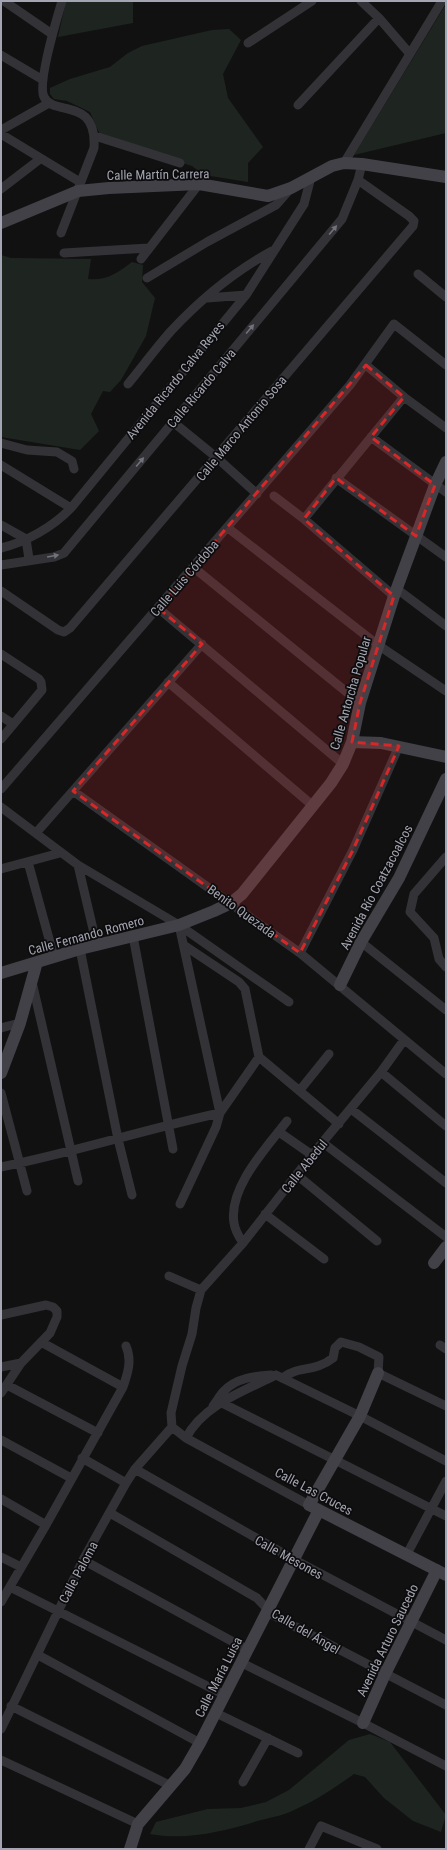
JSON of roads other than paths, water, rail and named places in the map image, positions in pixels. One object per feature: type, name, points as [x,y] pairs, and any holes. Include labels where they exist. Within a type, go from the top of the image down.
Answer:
[{"type":"street","points":[[4,1],[52,34]]},
{"type":"street","points":[[61,233],[94,148],[95,136],[88,120],[80,112],[50,103],[45,99],[42,93],[52,34],[62,1]]},
{"type":"street","points":[[248,43],[312,1]]},
{"type":"street","points":[[361,1],[379,18],[410,54]]},
{"type":"street","points":[[344,163],[442,1]]},
{"type":"street","points":[[298,105],[379,18]]},
{"type":"street","points":[[1,56],[43,80]]},
{"type":"street","points":[[1,130],[50,103]]},
{"type":"street","points":[[1,134],[40,158],[79,187]]},
{"type":"street","points":[[95,136],[180,163]]},
{"type":"street","points":[[1,188],[40,158]]},
{"type":"street","name":"Calle Martín Carrera","points":[[1,223],[79,187],[199,184],[268,196],[291,188],[332,166],[344,163],[362,164],[446,177]]},
{"type":"street","name":"Calle Ricardo Calva","points":[[1,565],[29,559],[54,557],[64,553],[342,219],[358,180],[362,164]]},
{"type":"street","name":"Avenida Ricardo Calva Reyes","points":[[1,548],[26,539],[59,520],[71,508],[246,294],[304,204],[311,177]]},
{"type":"street","name":"Calle Marco Antonio Sosa","points":[[1,591],[58,630],[64,632],[70,628],[413,226],[414,221],[358,180]]},
{"type":"street","points":[[140,259],[199,184]]},
{"type":"street","points":[[147,278],[207,242],[276,205],[291,188]]},
{"type":"street","points":[[64,253],[149,248]]},
{"type":"street","points":[[128,384],[171,331],[207,298],[248,264],[273,250]]},
{"type":"street","points":[[418,274],[446,296]]},
{"type":"street","points":[[207,298],[246,294]]},
{"type":"street","name":"Calle Luis Córdoba","points":[[1,789],[257,494],[366,365],[394,324],[446,365]]},
{"type":"street","points":[[366,365],[404,397],[446,428]]},
{"type":"street","points":[[304,519],[336,478],[404,397]]},
{"type":"street","points":[[173,422],[216,457],[257,494]]},
{"type":"street","points":[[371,437],[446,492]]},
{"type":"street","points":[[1,443],[27,450],[57,452],[72,462],[74,469]]},
{"type":"street","name":"Calle Antorcha Popular","points":[[231,903],[242,894],[331,783],[343,764],[352,742],[360,703],[395,592],[435,485],[446,462]]},
{"type":"street","points":[[1,465],[71,508]]},
{"type":"street","points":[[336,478],[446,557]]},
{"type":"street","points":[[274,496],[395,592],[446,626]]},
{"type":"street","points":[[1,525],[26,539],[29,559]]},
{"type":"street","points":[[228,528],[378,645],[446,691]]},
{"type":"street","points":[[193,567],[360,703]]},
{"type":"street","points":[[158,608],[343,764]]},
{"type":"street","points":[[36,833],[202,644]]},
{"type":"street","points":[[1,654],[39,679],[42,690],[1,739]]},
{"type":"street","points":[[168,682],[312,805]]},
{"type":"street","points":[[1,716],[13,724]]},
{"type":"street","points":[[352,742],[381,743],[446,757]]},
{"type":"street","points":[[300,953],[353,850],[399,746]]},
{"type":"street","name":"Avenida Río Coatzacoalcos","points":[[340,985],[361,942],[442,801],[446,779]]},
{"type":"street","name":"Benito Quezada","points":[[73,791],[300,953],[446,1074]]},
{"type":"street","points":[[1,807],[60,853],[179,925],[289,1002]]},
{"type":"street","points":[[1,869],[60,853]]},
{"type":"street","points":[[446,857],[414,894],[410,912],[434,938],[439,960],[446,967]]},
{"type":"street","points":[[28,862],[54,957]]},
{"type":"street","points":[[78,865],[97,946]]},
{"type":"street","name":"Calle Fernando Romero","points":[[1,972],[80,949],[179,925],[231,903]]},
{"type":"street","points":[[179,925],[220,1113]]},
{"type":"street","points":[[133,936],[173,1148]]},
{"type":"street","points":[[361,942],[446,1010]]},
{"type":"street","points":[[184,946],[239,982],[245,989],[259,1057],[339,1124]]},
{"type":"street","points":[[80,949],[118,1139],[132,1195]]},
{"type":"street","points":[[1,1073],[20,1023],[37,962]]},
{"type":"street","points":[[32,982],[78,1181]]},
{"type":"street","points":[[1,1028],[20,1023]]},
{"type":"street","name":"Calle Abedul","points":[[201,1290],[244,1243],[322,1142],[339,1124],[381,1072],[404,1040]]},
{"type":"street","points":[[300,1090],[329,1054]]},
{"type":"street","points":[[180,1204],[216,1127],[220,1113],[259,1057]]},
{"type":"street","points":[[381,1072],[446,1126]]},
{"type":"street","points":[[1,1093],[26,1191]]},
{"type":"street","points":[[351,1109],[446,1183]]},
{"type":"street","points":[[1,1167],[220,1113]]},
{"type":"street","points":[[244,1243],[237,1233],[234,1224],[235,1200],[243,1182],[287,1121]]},
{"type":"street","points":[[279,1132],[312,1155]]},
{"type":"street","points":[[322,1142],[446,1236]]},
{"type":"street","points":[[296,1175],[377,1241]]},
{"type":"street","points":[[265,1214],[324,1259]]},
{"type":"street","points":[[434,1263],[446,1247]]},
{"type":"street","points":[[169,1276],[201,1290],[196,1308],[192,1334],[182,1366],[172,1413],[172,1427]]},
{"type":"street","points":[[1,1315],[46,1305],[53,1307],[57,1311],[55,1324],[41,1342],[20,1363],[1,1393]]},
{"type":"street","points":[[41,1342],[123,1386]]},
{"type":"street","points":[[212,1408],[279,1376],[290,1372],[310,1370],[325,1364],[333,1358],[335,1348],[341,1342],[359,1347],[379,1357],[378,1373],[446,1406]]},
{"type":"street","points":[[1,1602],[20,1567],[46,1525],[82,1458],[98,1433],[123,1386],[128,1375],[130,1355],[126,1346]]},
{"type":"street","points":[[1,1367],[20,1363]]},
{"type":"street","name":"Calle María Luisa","points":[[130,1849],[138,1824],[185,1769],[200,1744],[293,1559],[335,1459],[360,1416],[378,1373]]},
{"type":"street","points":[[186,1438],[191,1428],[212,1408],[224,1390],[238,1382],[253,1377],[279,1376],[446,1461]]},
{"type":"street","points":[[7,1385],[98,1433]]},
{"type":"street","points":[[222,1403],[446,1516]]},
{"type":"street","name":"Calle Las Cruces","points":[[172,1427],[186,1438],[314,1508],[442,1573]]},
{"type":"street","name":"Calle Paloma","points":[[1,1729],[83,1560],[126,1483],[135,1469],[172,1427]]},
{"type":"street","points":[[1,1440],[71,1478]]},
{"type":"street","points":[[82,1458],[126,1483]]},
{"type":"street","name":"Calle Mesones","points":[[135,1469],[293,1559],[446,1640]]},
{"type":"street","points":[[407,1554],[446,1481]]},
{"type":"street","points":[[1,1499],[46,1525]]},
{"type":"street","name":"Calle del Ángel","points":[[110,1513],[257,1598],[273,1615],[446,1705]]},
{"type":"street","points":[[1,1556],[20,1567]]},
{"type":"street","points":[[83,1560],[248,1650]]},
{"type":"street","name":"Avenida Arturo Saucedo","points":[[363,1722],[411,1622],[442,1573]]},
{"type":"street","points":[[10,1587],[225,1695]]},
{"type":"street","points":[[38,1655],[200,1744]]},
{"type":"street","points":[[242,1663],[363,1722],[446,1766]]},
{"type":"street","points":[[11,1706],[171,1786]]},
{"type":"street","points":[[216,1713],[298,1753]]},
{"type":"street","points":[[242,1782],[268,1738]]},
{"type":"street","points":[[1,1760],[138,1824]]},
{"type":"street","points":[[309,1849],[321,1826],[377,1849]]}]
